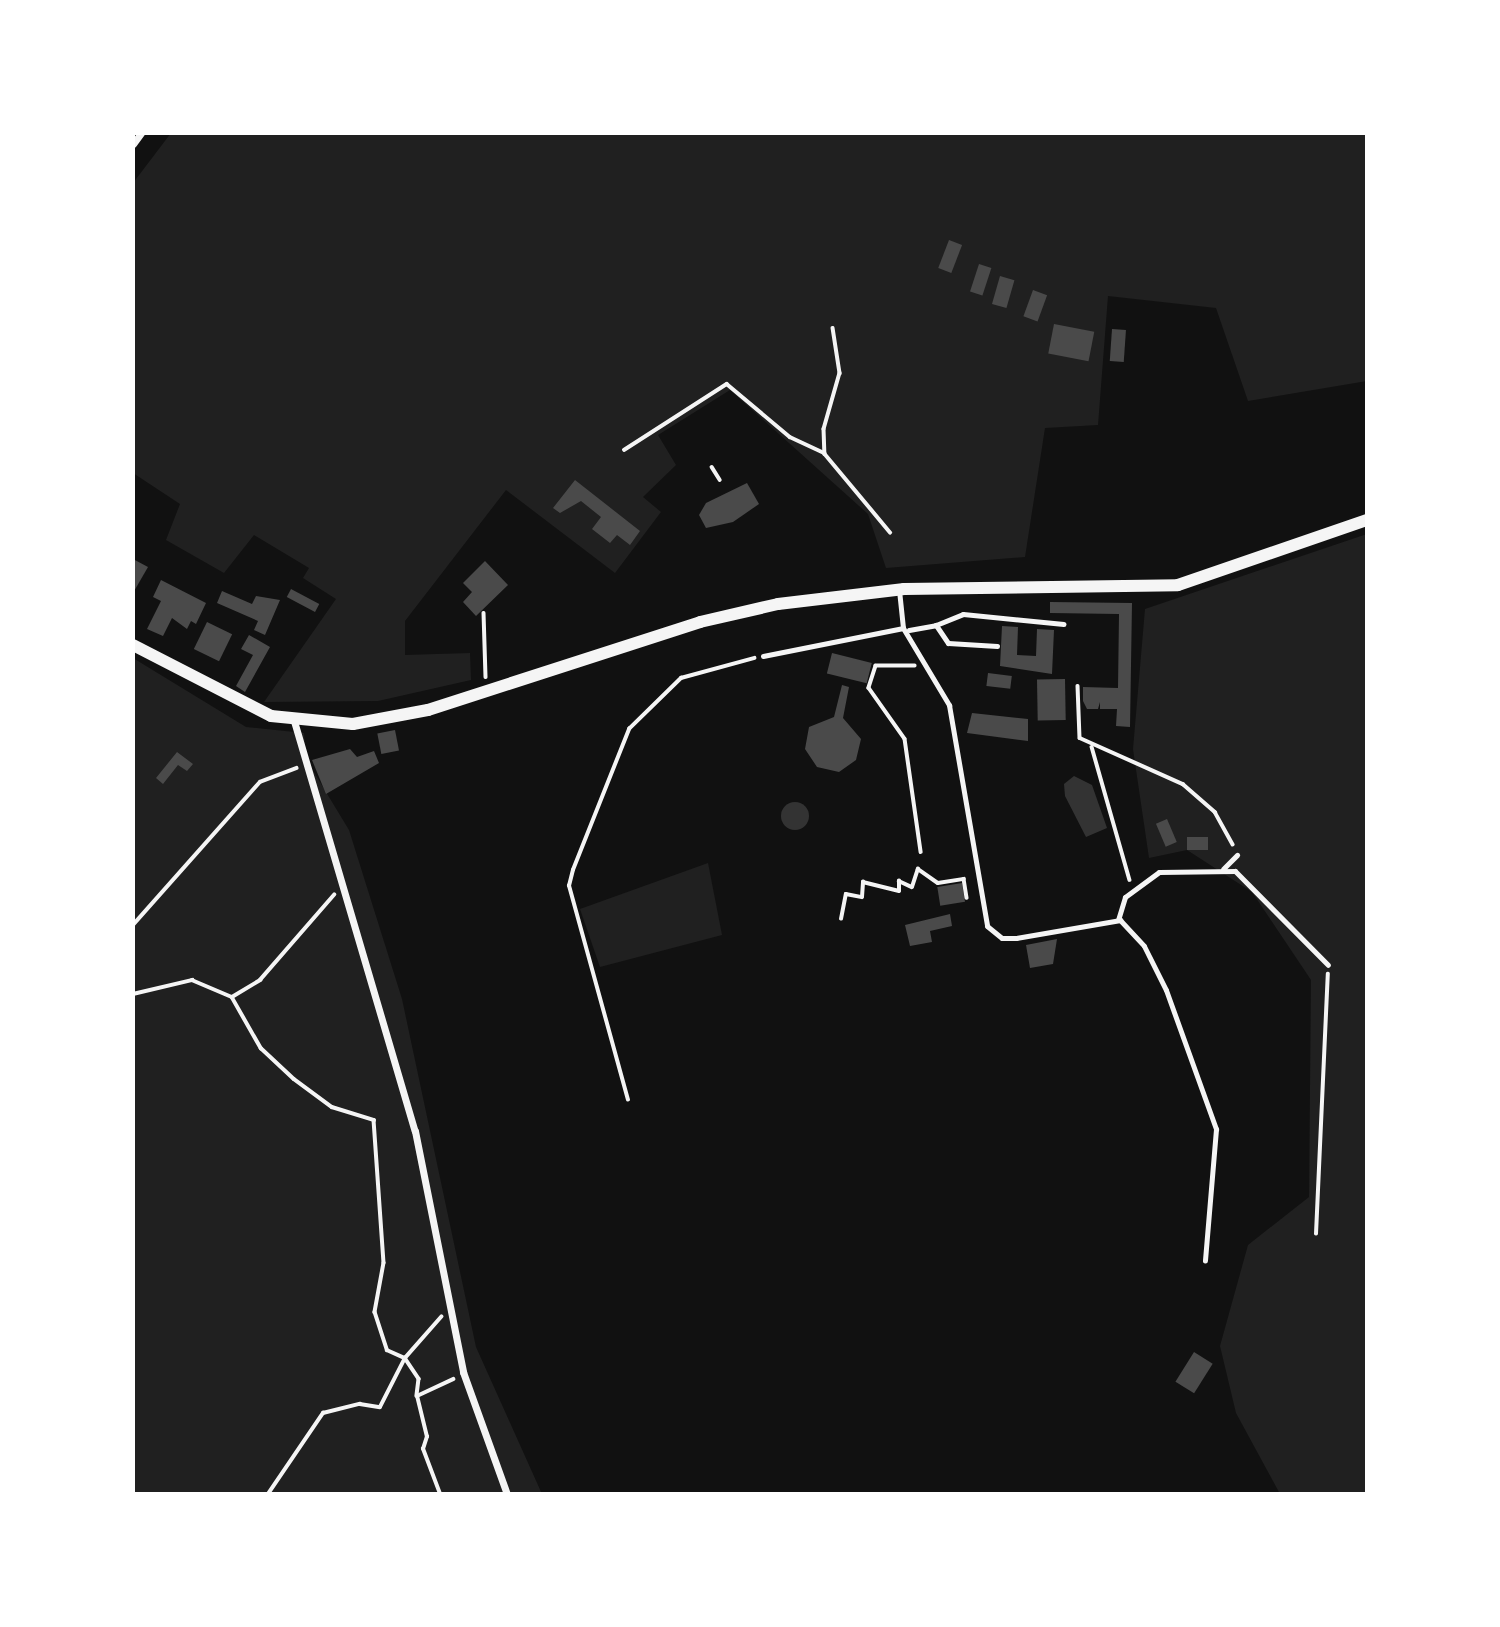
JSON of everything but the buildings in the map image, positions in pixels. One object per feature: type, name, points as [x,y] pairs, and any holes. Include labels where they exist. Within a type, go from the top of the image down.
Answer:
[{"type":"street","points":[[133,144],[141,133]]},
{"type":"street","points":[[133,645],[232,701],[294,721],[379,721],[487,693],[700,622],[825,596],[899,590],[1178,584],[1367,520]]},
{"type":"street","points":[[294,721],[303,769],[344,883],[415,1131],[463,1372],[508,1494]]},
{"type":"lane","points":[[899,590],[906,629],[921,660],[949,705],[987,926],[1002,938],[1016,938],[1118,920]]},
{"type":"lane","points":[[763,656],[936,625],[963,614],[1064,624]]},
{"type":"lane","points":[[936,625],[948,643],[997,646]]},
{"type":"lane","points":[[1223,869],[1237,855]]},
{"type":"lane","points":[[1118,920],[1125,897],[1159,872],[1223,869],[1244,875],[1328,965]]},
{"type":"lane","points":[[1118,920],[1144,946],[1210,1100],[1217,1154],[1205,1261]]},
{"type":"path","points":[[824,453],[840,373],[833,328]]},
{"type":"path","points":[[624,450],[727,384],[790,437],[824,453],[890,533]]},
{"type":"path","points":[[712,467],[720,481]]},
{"type":"path","points":[[484,613],[487,693]]},
{"type":"path","points":[[628,1101],[569,886],[573,870],[629,729],[681,678],[763,656]]},
{"type":"path","points":[[921,660],[905,671],[876,666],[869,688],[905,739],[921,852]]},
{"type":"path","points":[[1078,686],[1079,733],[1093,747],[1130,876],[1125,897]]},
{"type":"path","points":[[1093,747],[1140,760],[1196,793],[1222,821],[1237,855]]},
{"type":"path","points":[[133,925],[260,782],[275,771],[303,769]]},
{"type":"path","points":[[841,919],[846,894],[862,897],[863,882],[899,891],[899,881],[912,887],[918,869],[938,883],[964,880],[967,898]]},
{"type":"path","points":[[232,997],[260,980],[344,883]]},
{"type":"path","points":[[1316,1234],[1328,965]]},
{"type":"path","points":[[133,994],[192,979],[232,997],[261,1048],[294,1079],[332,1107],[374,1119],[384,1263],[375,1312],[387,1350],[405,1357],[419,1379],[417,1396],[424,1449],[440,1494]]},
{"type":"path","points":[[268,1494],[323,1413],[380,1407],[405,1357],[451,1309]]},
{"type":"path","points":[[417,1396],[463,1372]]},
{"type":"shaded area","points":[[171,133],[1367,133],[1367,381],[1248,401],[1216,308],[1108,296],[1098,425],[1045,428],[1025,557],[886,568],[868,514],[730,390],[658,435],[676,465],[643,497],[661,512],[615,573],[506,490],[405,621],[405,655],[470,653],[471,680],[378,701],[264,702],[336,599],[303,578],[309,568],[254,535],[224,573],[166,540],[180,504],[133,473],[133,183]]},
{"type":"shaded area","points":[[1367,534],[1367,1494],[1280,1494],[1236,1413],[1220,1346],[1248,1245],[1309,1197],[1311,980],[1252,892],[1187,850],[1149,858],[1133,749],[1145,609]]},
{"type":"shaded area","points":[[133,658],[246,727],[304,733],[306,759],[349,830],[402,999],[476,1347],[542,1494],[133,1494]]},
{"type":"shaded area","points":[[1074,776],[1092,785],[1107,828],[1086,837],[1065,796],[1064,784]]},
{"type":"shaded area","points":[[795,802],[805,806],[809,816],[805,826],[795,830],[785,826],[781,816],[785,806]]},
{"type":"shaded area","points":[[708,863],[722,935],[600,967],[580,909]]}]
